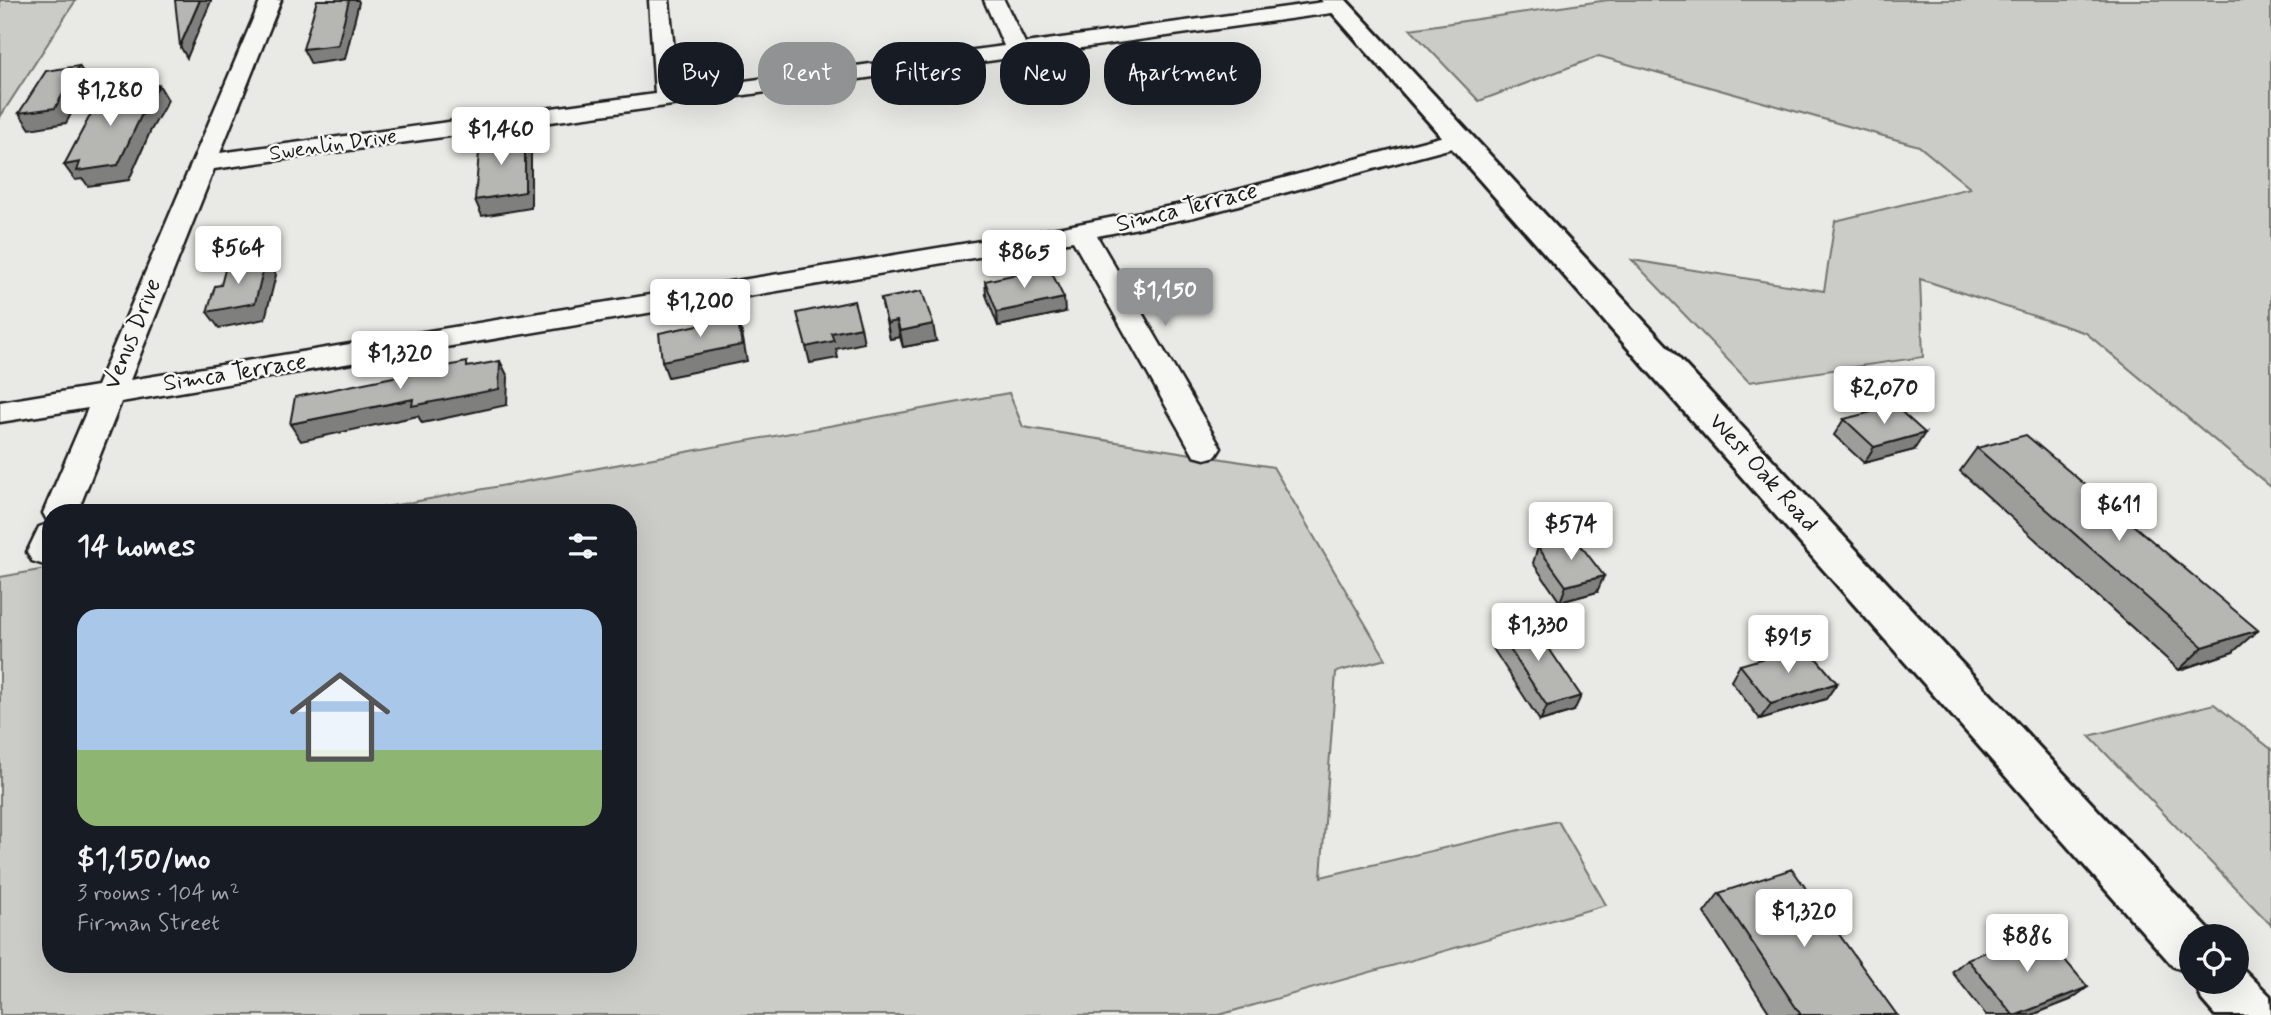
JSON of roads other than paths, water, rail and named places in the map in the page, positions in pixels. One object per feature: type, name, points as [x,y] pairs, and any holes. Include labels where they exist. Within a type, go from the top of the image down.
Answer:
[{"type":"street","name":"Venus Drive","points":[[64,504],[271,0]]},
{"type":"street","points":[[659,0],[662,42]]},
{"type":"street","points":[[994,0],[1013,42]]},
{"type":"street","name":"Swenlin Drive","points":[[1071,42],[1336,3]]},
{"type":"street","name":"West Oak Road","points":[[1336,3],[2179,935]]},
{"type":"street","name":"Swenlin Drive","points":[[744,88],[1000,52]]},
{"type":"street","name":"Swenlin Drive","points":[[202,163],[658,100]]},
{"type":"street","name":"Simca Terrace","points":[[0,412],[1081,232],[1194,209],[1459,139]]},
{"type":"street","points":[[1081,232],[1205,448]]},
{"type":"street","points":[[2232,994],[2251,1015]]}]
